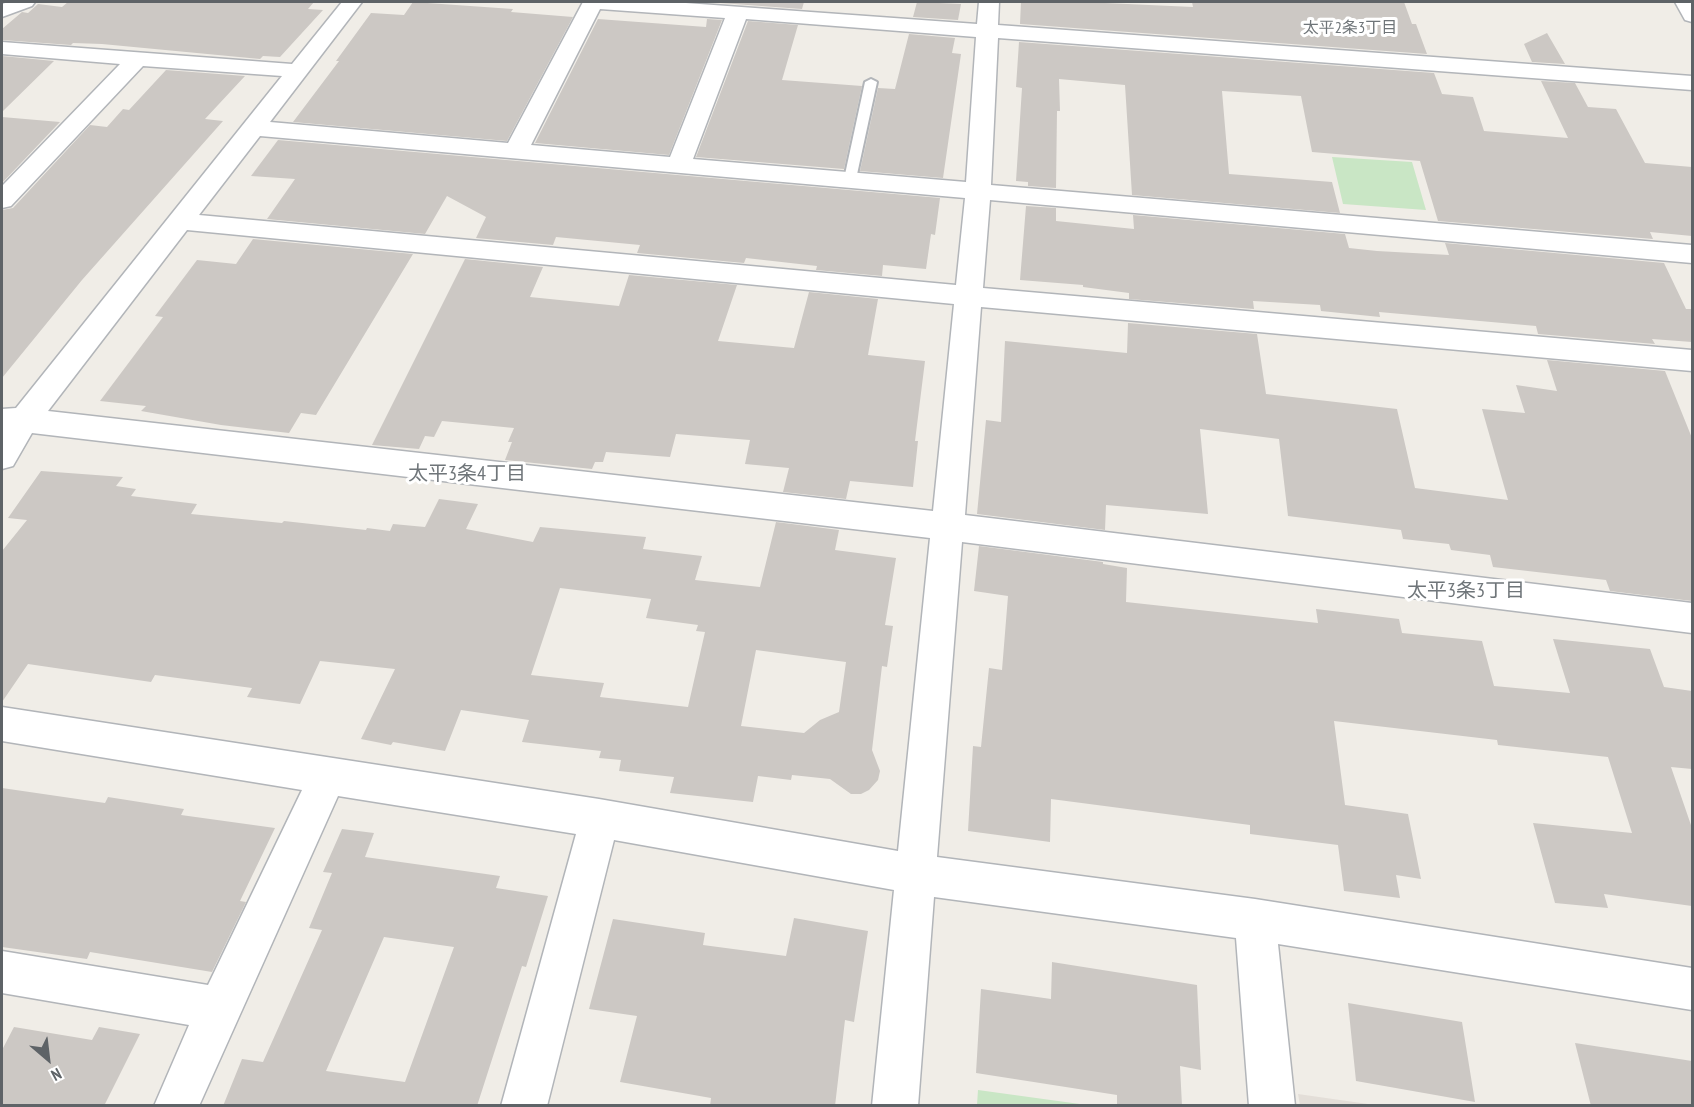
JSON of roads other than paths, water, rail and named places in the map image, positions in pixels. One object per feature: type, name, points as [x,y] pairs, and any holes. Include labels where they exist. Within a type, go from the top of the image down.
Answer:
[{"type":"street","points":[[2,11],[25,2]]},
{"type":"street","points":[[2,457],[13,420],[179,221],[352,2]]},
{"type":"street","points":[[516,150],[594,2],[738,12],[988,16],[1692,82]]},
{"type":"street","points":[[1685,2],[1692,16]]},
{"type":"street","points":[[679,165],[738,12]]},
{"type":"street","points":[[895,1106],[978,190],[988,16]]},
{"type":"street","points":[[2,48],[297,71]]},
{"type":"street","points":[[2,200],[138,58]]},
{"type":"street","points":[[253,128],[1692,254]]},
{"type":"street","points":[[179,221],[968,296],[1692,361]]},
{"type":"street","points":[[13,420],[947,526],[1692,618]]},
{"type":"street","points":[[2,724],[599,818],[915,874],[1255,920],[1692,989]]},
{"type":"street","points":[[176,1106],[328,776]]},
{"type":"street","points":[[524,1106],[589,864],[599,818]]},
{"type":"street","points":[[1255,920],[1272,1106]]},
{"type":"street","points":[[2,972],[219,1010]]},
{"type":"lane","points":[[849,179],[872,82]]},
{"type":"district","name":"太平2条3丁目","points":[[1350,28]]},
{"type":"district","name":"太平3条4丁目","points":[[467,474]]},
{"type":"district","name":"太平3条3丁目","points":[[1466,591]]}]
